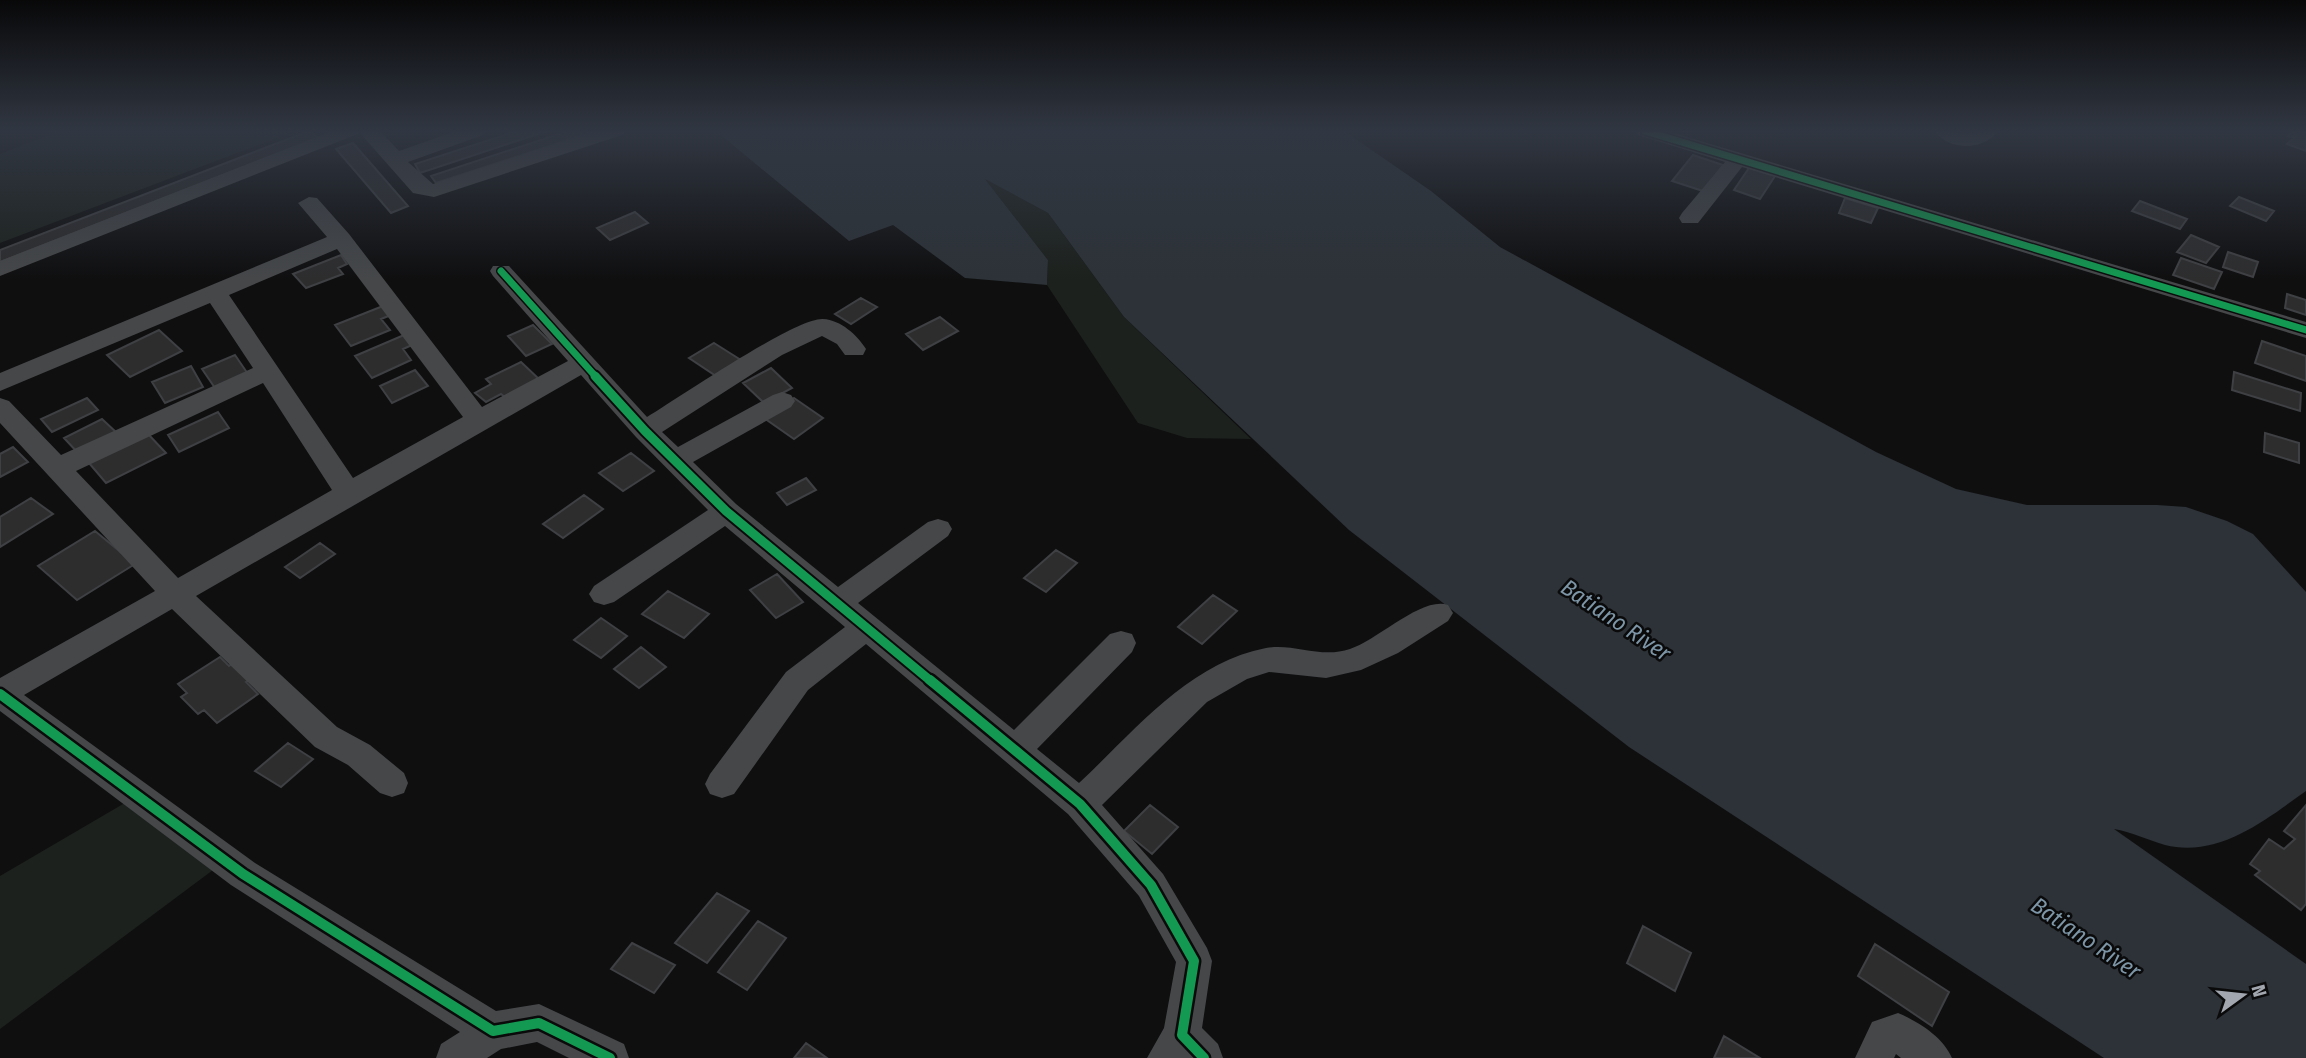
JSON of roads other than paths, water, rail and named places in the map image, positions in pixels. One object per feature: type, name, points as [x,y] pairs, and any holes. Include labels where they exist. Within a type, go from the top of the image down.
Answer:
[{"type":"street","points":[[0,269],[225,180]]},
{"type":"street","points":[[414,180],[421,188],[434,191],[466,180]]},
{"type":"street","points":[[1690,218],[1721,180]]},
{"type":"street","points":[[1809,180],[2306,330]]},
{"type":"street","points":[[309,203],[341,239],[478,419]]},
{"type":"street","points":[[0,383],[341,239]]},
{"type":"street","points":[[501,271],[645,431],[726,511],[1080,804],[1151,885],[1177,926],[1194,961],[1184,1051]]},
{"type":"street","points":[[215,292],[348,492]]},
{"type":"street","points":[[645,431],[773,349],[822,326],[846,338],[854,349]]},
{"type":"street","points":[[493,1031],[243,874],[0,694],[176,596],[348,492],[585,362]]},
{"type":"street","points":[[58,468],[268,370]]},
{"type":"street","points":[[676,460],[782,401]]},
{"type":"street","points":[[0,407],[176,596],[326,737],[359,755],[392,783]]},
{"type":"street","points":[[604,594],[726,511]]},
{"type":"street","points":[[839,602],[938,529]]},
{"type":"street","points":[[1080,804],[1196,692],[1218,679],[1263,661],[1281,659],[1333,666],[1363,658],[1438,612]]},
{"type":"street","points":[[722,785],[797,681],[867,626]]},
{"type":"street","points":[[1015,750],[1121,643]]},
{"type":"street","points":[[455,1058],[493,1031],[539,1023],[610,1058]]},
{"type":"street","points":[[1874,1058],[1885,1034],[1898,1032],[1933,1058]]},
{"type":"water","points":[[776,180],[986,180],[1048,260],[1047,285],[965,278],[893,225],[849,241]]},
{"type":"water","name":"Batiano River","points":[[988,180],[1416,180],[1500,247],[1876,452],[1956,489],[2027,505],[2186,507],[2227,521],[2253,534],[2306,592],[2306,791],[2240,834],[2204,846],[2185,848],[2165,845],[2114,829],[2306,964],[2306,1058],[2104,1058],[1629,747],[1349,530],[1124,317],[1048,213]]}]
